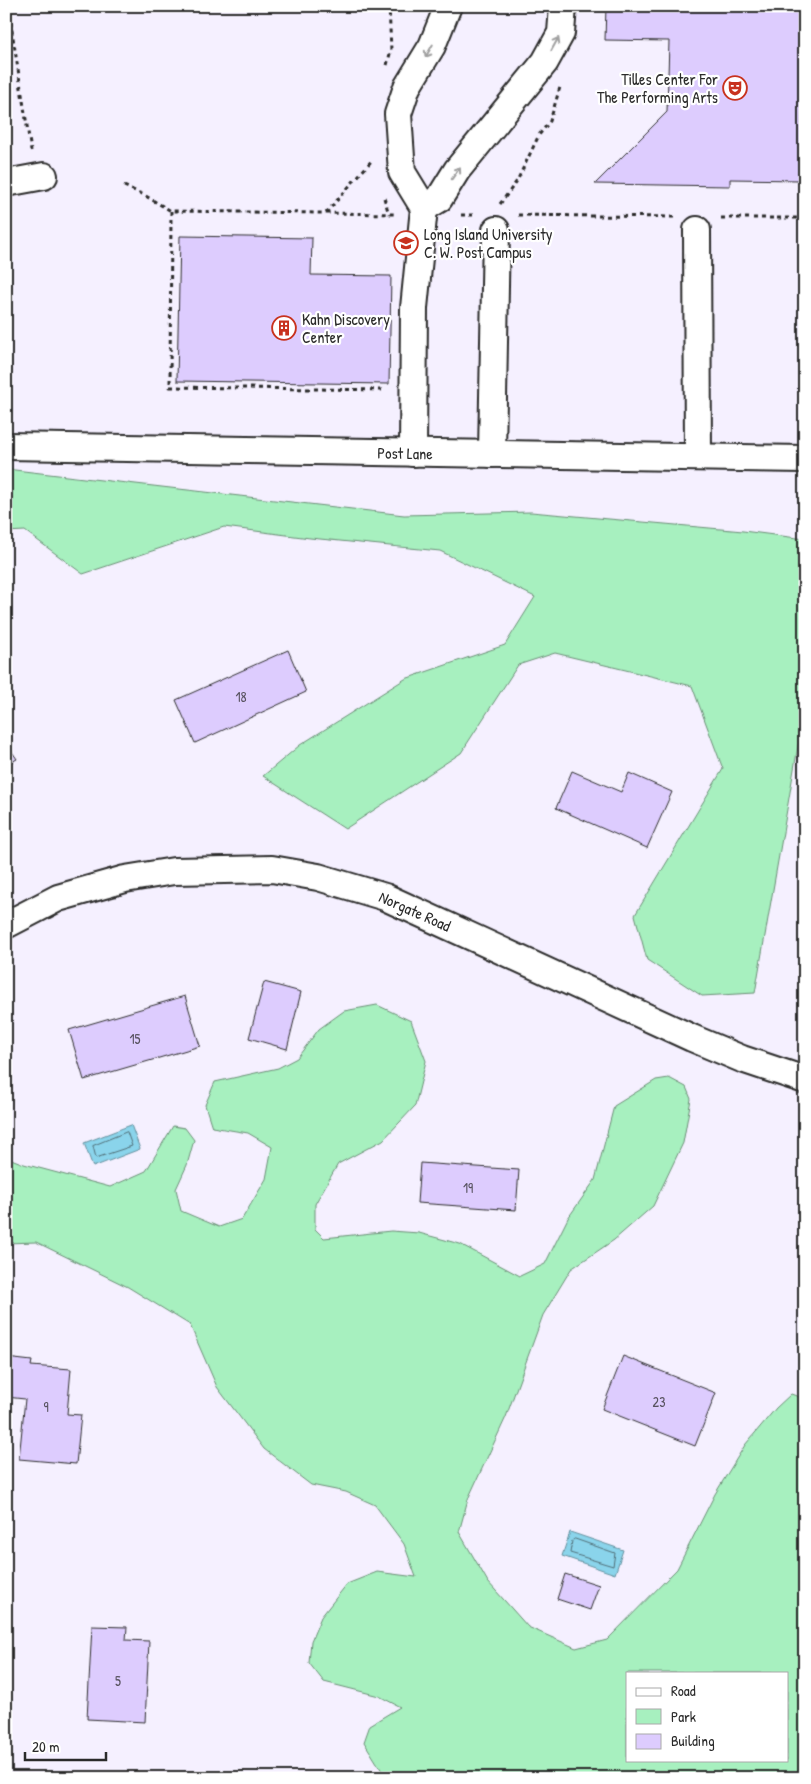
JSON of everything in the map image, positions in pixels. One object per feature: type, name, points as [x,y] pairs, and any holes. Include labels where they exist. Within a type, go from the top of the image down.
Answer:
[{"type":"street","points":[[413,453],[414,308],[424,208],[402,172],[398,114],[407,87],[432,46],[448,6]]},
{"type":"street","points":[[424,208],[439,198],[457,170],[544,62],[561,33],[563,6]]},
{"type":"street","points":[[6,183],[40,177]]},
{"type":"street","points":[[492,454],[497,219]]},
{"type":"street","points":[[698,230],[698,457]]},
{"type":"street","name":"Post Lane","points":[[6,446],[805,459]]},
{"type":"street","name":"Norgate Road","points":[[6,925],[58,898],[125,879],[174,871],[272,869],[318,877],[385,896],[692,1038],[742,1059],[805,1080]]},
{"type":"path","points":[[8,6],[40,177]]},
{"type":"path","points":[[497,219],[539,135],[550,121],[561,86]]},
{"type":"path","points":[[326,214],[374,159]]},
{"type":"path","points":[[171,211],[170,388],[395,390]]},
{"type":"green space","points":[[6,469],[404,515],[531,512],[743,531],[805,539],[805,706],[755,993],[702,996],[647,960],[635,915],[723,769],[692,686],[555,653],[518,665],[461,753],[345,829],[263,776],[300,745],[405,679],[505,645],[535,597],[440,551],[224,527],[83,574],[25,531],[6,532]]},
{"type":"green space","points":[[377,1005],[411,1021],[426,1061],[415,1106],[383,1140],[338,1164],[315,1204],[315,1229],[324,1238],[391,1231],[419,1233],[460,1244],[520,1276],[545,1264],[568,1218],[595,1180],[614,1106],[656,1080],[669,1078],[686,1087],[691,1099],[683,1143],[653,1206],[614,1240],[571,1269],[543,1315],[506,1417],[468,1499],[459,1532],[488,1582],[528,1627],[576,1648],[607,1640],[677,1569],[715,1494],[745,1445],[776,1408],[791,1394],[805,1399],[805,1778],[393,1778],[382,1771],[364,1742],[370,1725],[400,1707],[379,1696],[324,1682],[309,1663],[311,1641],[321,1617],[347,1584],[377,1572],[416,1577],[404,1544],[375,1505],[346,1492],[311,1485],[264,1449],[217,1387],[190,1325],[128,1287],[36,1242],[6,1243],[6,1157],[24,1164],[110,1187],[146,1171],[173,1126],[185,1128],[194,1140],[187,1165],[176,1189],[181,1211],[219,1227],[242,1219],[266,1179],[272,1147],[248,1133],[212,1127],[205,1105],[215,1082],[278,1068],[297,1058],[319,1029],[344,1011]]},
{"type":"water","points":[[131,1125],[140,1149],[93,1167],[84,1143]]},
{"type":"water","points":[[570,1532],[623,1550],[615,1574],[562,1556]]},
{"type":"building","name":"Tilles Center For The Performing Arts","points":[[606,6],[805,6],[800,180],[730,179],[730,186],[595,184],[667,112],[669,41],[605,40]]},
{"type":"building","name":"Kahn Discovery Center","points":[[180,236],[312,238],[311,275],[391,276],[389,384],[177,381]]},
{"type":"building","points":[[288,650],[306,692],[195,743],[176,700]]},
{"type":"building","points":[[6,743],[17,759],[6,765]]},
{"type":"building","points":[[572,771],[621,792],[629,773],[672,792],[647,848],[556,808]]},
{"type":"building","points":[[264,982],[301,992],[287,1049],[249,1038]]},
{"type":"building","points":[[185,996],[200,1046],[84,1080],[69,1030]]},
{"type":"building","points":[[420,1163],[519,1170],[516,1210],[417,1203]]},
{"type":"building","points":[[623,1356],[716,1393],[695,1446],[602,1409]]},
{"type":"building","points":[[6,1358],[32,1361],[31,1366],[71,1369],[67,1414],[81,1415],[76,1464],[19,1459],[25,1399],[6,1397]]},
{"type":"building","points":[[565,1574],[599,1585],[590,1610],[557,1599]]},
{"type":"building","points":[[92,1626],[127,1627],[126,1640],[149,1641],[145,1722],[87,1719]]},
{"type":"place","name":"Tilles Center For The Performing Arts","points":[[735,88]]},
{"type":"place","name":"Long Island University C. W. Post Campus","points":[[406,243]]},
{"type":"place","name":"Kahn Discovery Center","points":[[284,328]]}]
